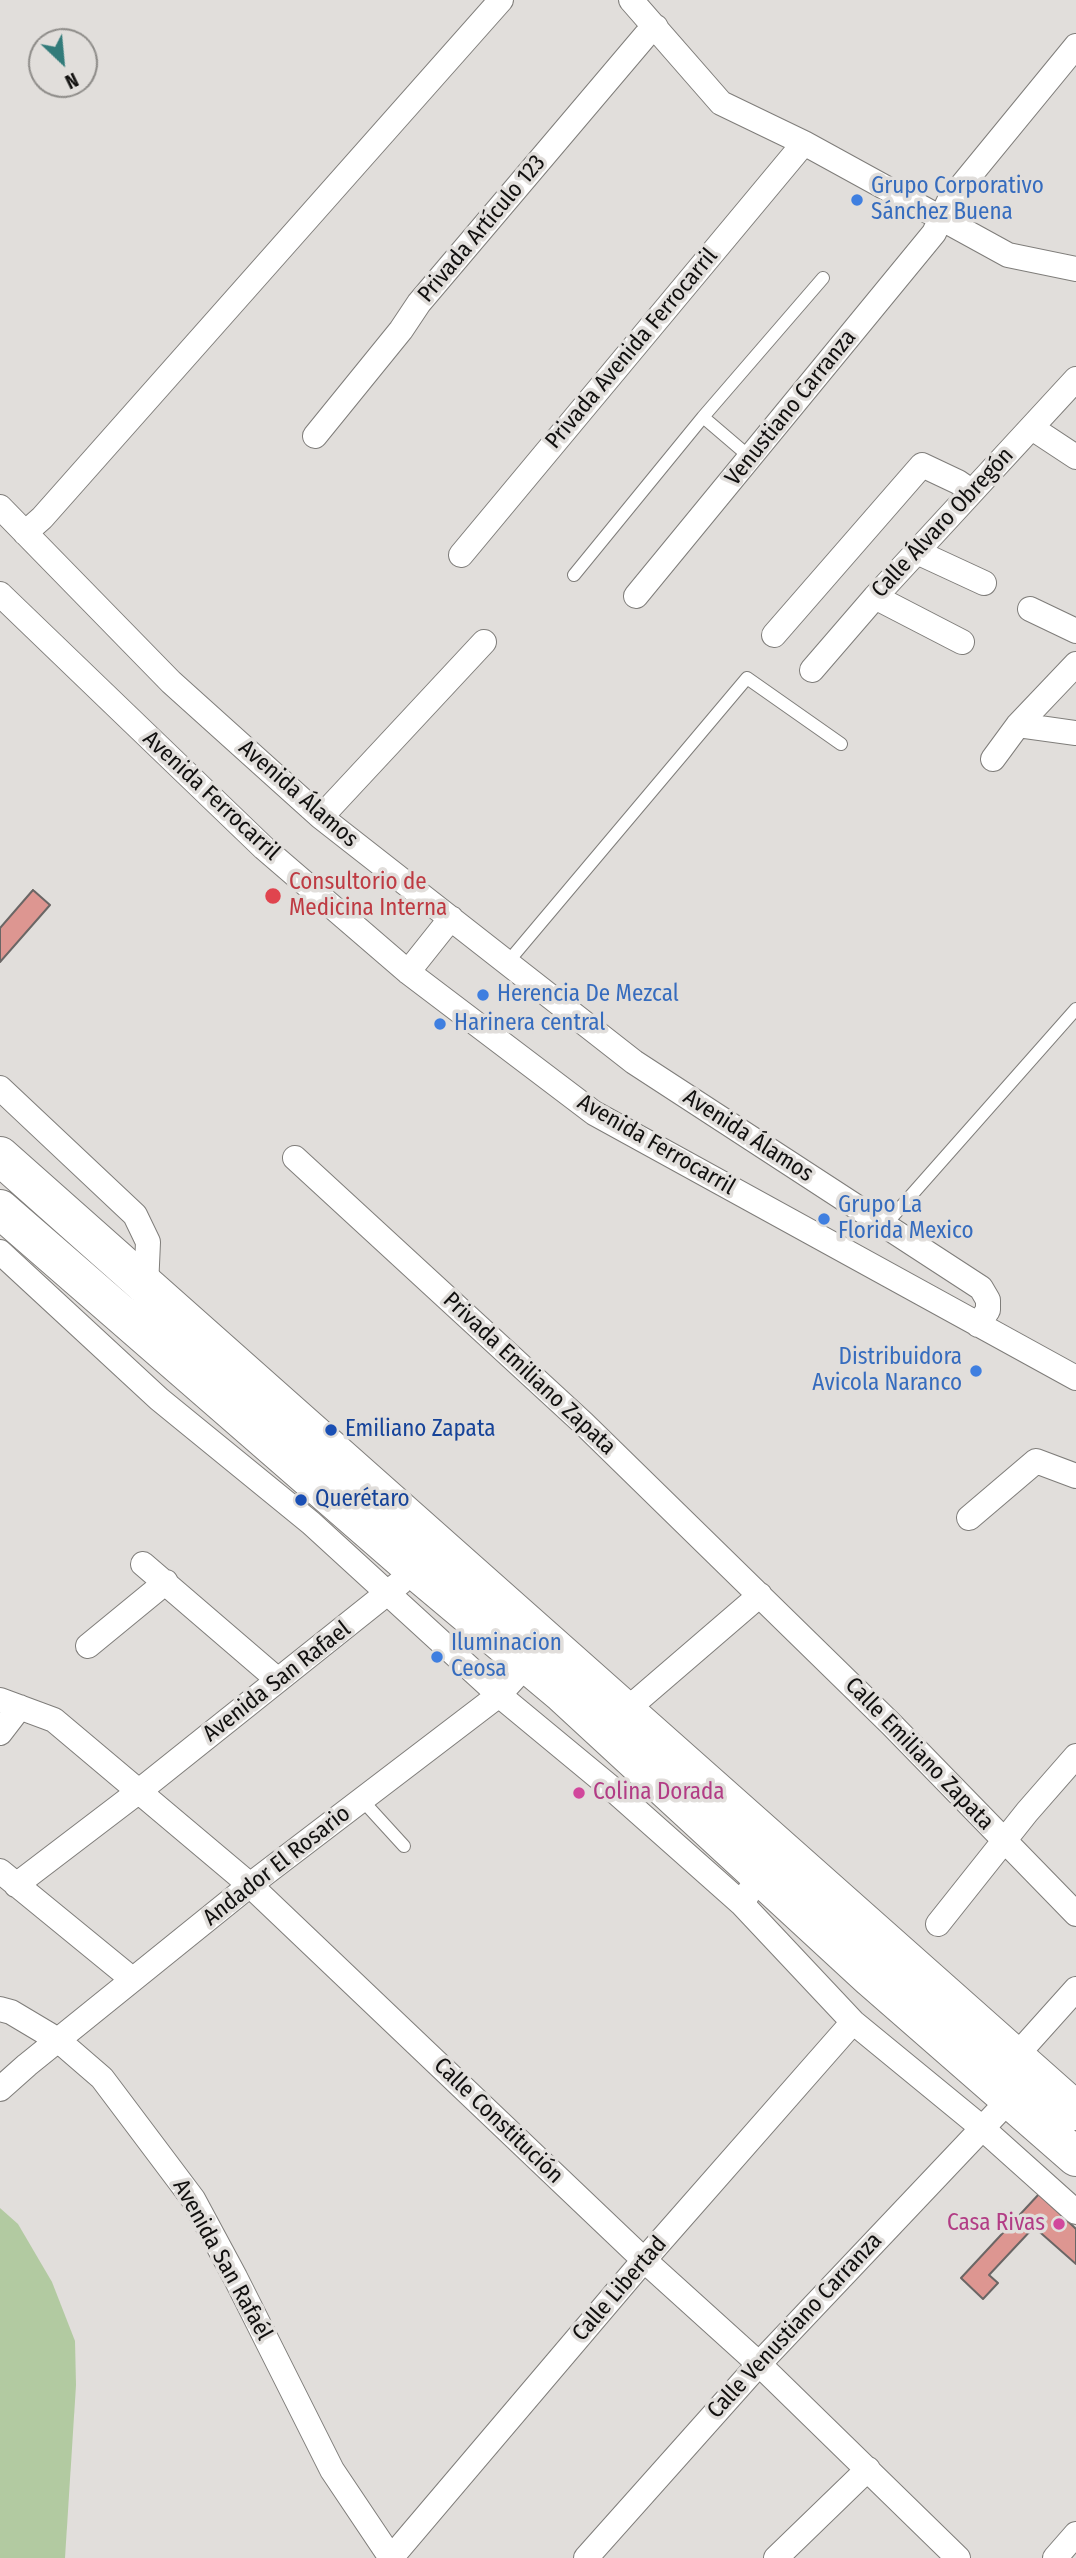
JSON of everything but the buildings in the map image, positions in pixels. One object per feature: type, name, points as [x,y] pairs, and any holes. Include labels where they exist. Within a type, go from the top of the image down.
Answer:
[{"type":"highway","points":[[0,1156],[1076,2111]]},
{"type":"highway","points":[[0,1209],[402,1582],[527,1664],[750,1889],[871,1978],[1076,2157]]},
{"type":"street","points":[[25,533],[42,518],[501,0]]},
{"type":"street","points":[[631,0],[721,103],[804,143],[1008,255],[1076,269]]},
{"type":"street","name":"Privada Artículo 123","points":[[316,436],[401,330],[418,303],[646,35],[656,27]]},
{"type":"street","name":"Venustiano Carranza","points":[[636,596],[934,233],[949,201],[1076,46]]},
{"type":"street","name":"Privada Avenida Ferrocarril","points":[[461,555],[804,143]]},
{"type":"street","name":"Calle Álvaro Obregón","points":[[813,670],[875,597],[1076,379]]},
{"type":"street","points":[[1032,428],[1076,457]]},
{"type":"street","points":[[774,635],[922,465],[971,491]]},
{"type":"street","name":"Avenida Álamos","points":[[0,507],[171,682],[321,817],[634,1062],[981,1288],[988,1300],[988,1310],[978,1325]]},
{"type":"street","points":[[917,552],[984,583]]},
{"type":"street","name":"Avenida Ferrocarril","points":[[0,594],[264,848],[408,972],[593,1113],[1076,1378]]},
{"type":"street","points":[[875,597],[962,642]]},
{"type":"street","points":[[1030,609],[1076,631]]},
{"type":"street","points":[[321,817],[484,642]]},
{"type":"street","points":[[992,759],[1018,726],[1076,664]]},
{"type":"street","points":[[1018,726],[1076,733]]},
{"type":"street","points":[[408,972],[450,918]]},
{"type":"street","points":[[0,1088],[135,1215],[148,1242],[146,1287]]},
{"type":"street","name":"Privada Emiliano Zapata","points":[[295,1157],[583,1423],[760,1595]]},
{"type":"street","points":[[0,1252],[159,1399],[311,1523],[402,1582],[499,1695],[609,1786],[750,1889],[853,2022],[981,2127],[1076,2212]]},
{"type":"street","points":[[969,1518],[1036,1461],[1076,1476]]},
{"type":"street","points":[[143,1564],[278,1680]]},
{"type":"street","name":"Avenida San Rafael","points":[[138,1792],[402,1582]]},
{"type":"street","points":[[88,1646],[166,1583]]},
{"type":"street","points":[[624,1712],[760,1595]]},
{"type":"street","name":"Calle Emiliano Zapata","points":[[760,1595],[891,1724],[1076,1914]]},
{"type":"street","name":"Andador El Rosario","points":[[0,2089],[250,1885],[499,1695],[527,1664]]},
{"type":"street","points":[[0,1733],[10,1703]]},
{"type":"street","name":"Calle Constitución","points":[[10,1703],[54,1720],[250,1885],[644,2260],[759,2364],[958,2558]]},
{"type":"street","points":[[938,1924],[1076,1756]]},
{"type":"street","points":[[132,1979],[8,1878],[138,1792]]},
{"type":"street","points":[[1015,2057],[1076,1989]]},
{"type":"street","name":"Avenida San Rafaél","points":[[0,2009],[11,2012],[58,2040],[102,2078],[193,2199],[332,2470],[391,2558]]},
{"type":"street","name":"Calle Libertad","points":[[391,2558],[644,2260],[853,2022]]},
{"type":"street","name":"Calle Venustiano Carranza","points":[[586,2558],[759,2364],[1010,2099]]},
{"type":"street","points":[[776,2558],[868,2469]]},
{"type":"street","points":[[1055,2558],[1076,2534]]},
{"type":"lane","points":[[574,575],[703,417],[823,278]]},
{"type":"lane","points":[[703,417],[751,458]]},
{"type":"lane","points":[[507,963],[747,678],[841,744]]},
{"type":"lane","points":[[893,1230],[1076,1009]]},
{"type":"lane","points":[[362,1800],[404,1846]]},
{"type":"green space","points":[[0,2208],[18,2224],[52,2282],[75,2341],[76,2385],[65,2558],[0,2558]]},
{"type":"place","name":"Grupo Corporativo Sánchez Buena","points":[[857,200]]},
{"type":"place","name":"Consultorio de Medicina Interna","points":[[273,896]]},
{"type":"place","name":"Herencia De Mezcal","points":[[483,995]]},
{"type":"place","name":"Harinera central","points":[[440,1024]]},
{"type":"place","name":"Grupo La Florida Mexico","points":[[824,1219]]},
{"type":"place","name":"Distribuidora Avicola Naranco","points":[[976,1371]]},
{"type":"place","name":"Emiliano Zapata","points":[[331,1430]]},
{"type":"place","name":"Querétaro","points":[[301,1500]]},
{"type":"place","name":"Iluminacion Ceosa","points":[[437,1657]]},
{"type":"place","name":"Colina Dorada","points":[[579,1793]]},
{"type":"place","name":"Casa Rivas","points":[[1059,2224]]}]
